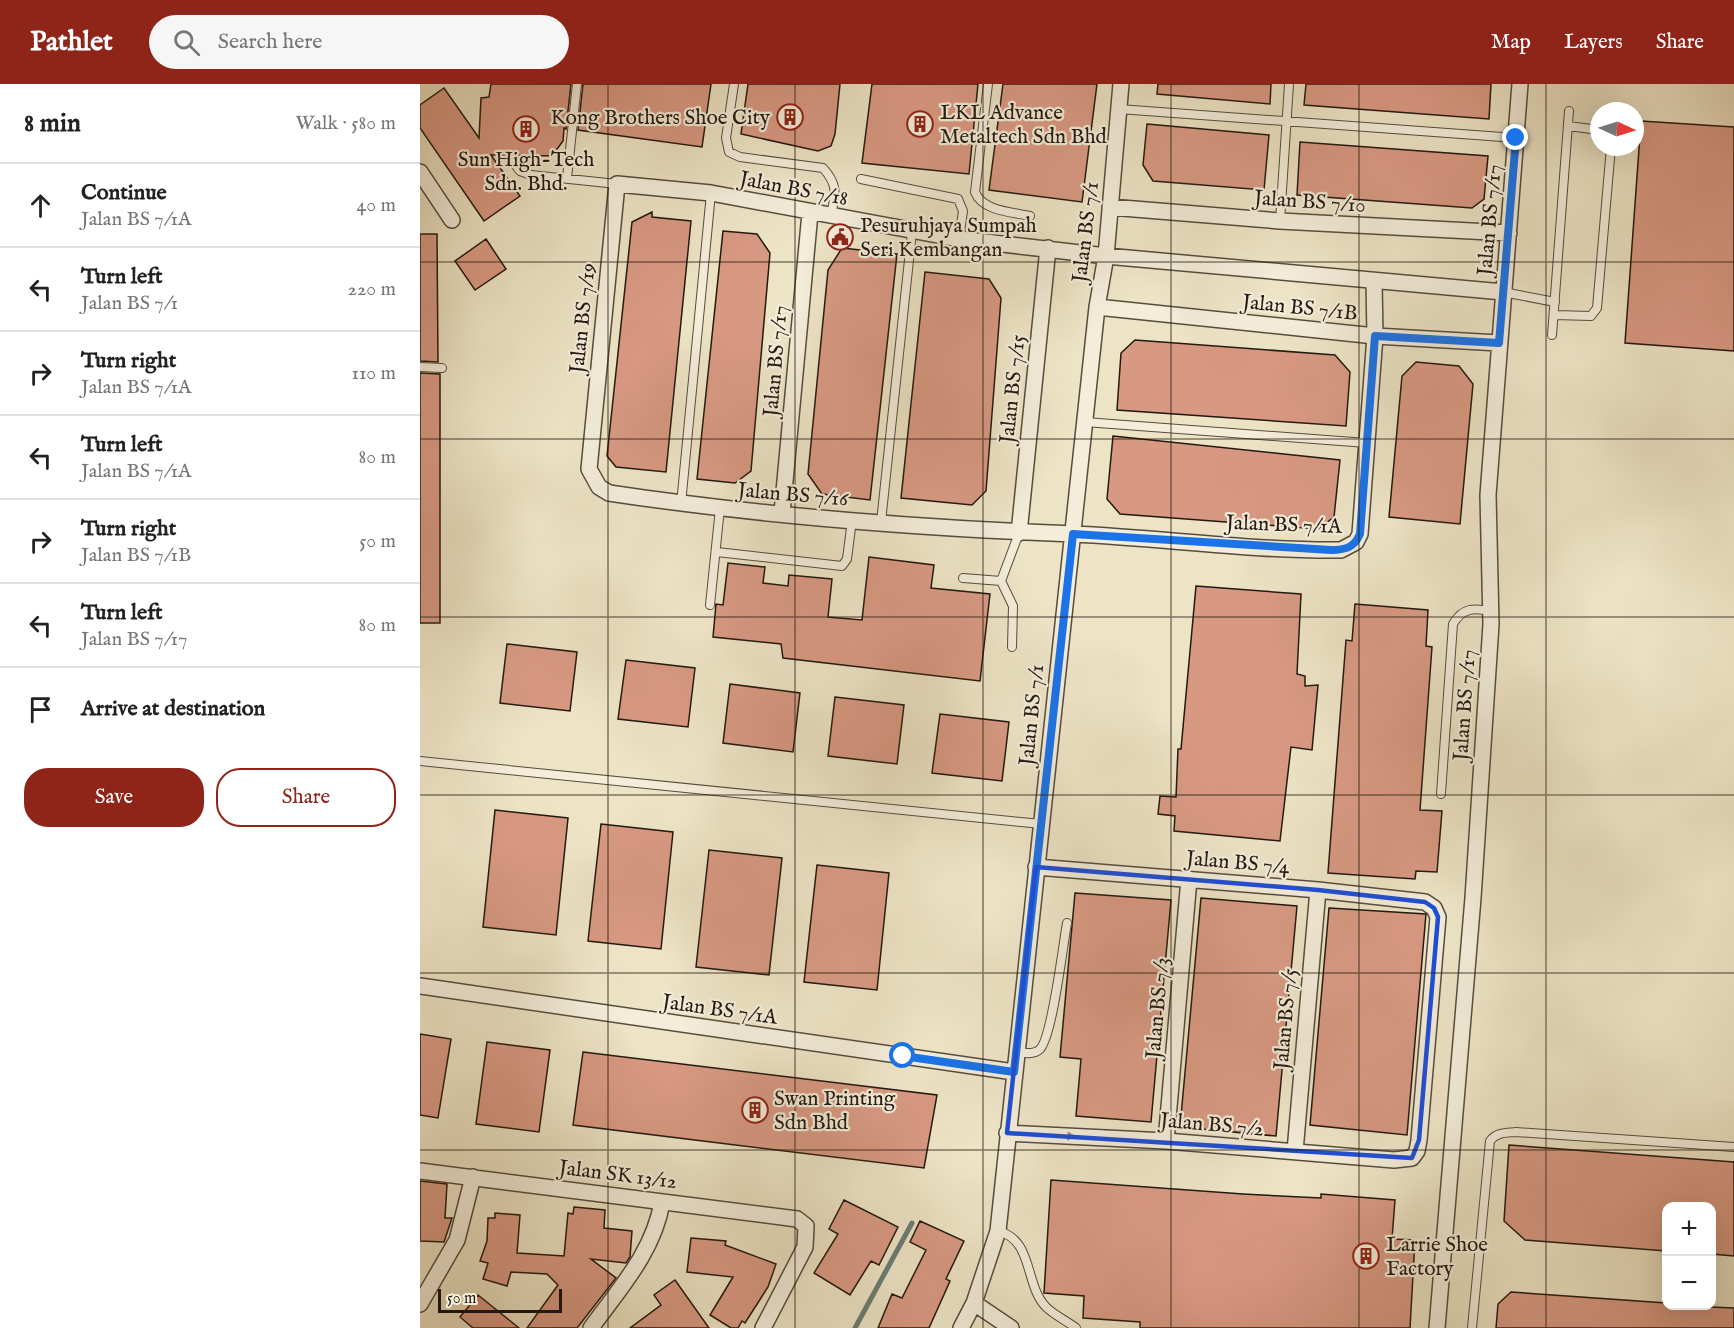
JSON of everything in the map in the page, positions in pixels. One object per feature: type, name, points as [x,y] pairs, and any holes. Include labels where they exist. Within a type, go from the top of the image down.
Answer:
[{"type":"street","name":"Jalan BS 7/1","points":[[961,1328],[974,1303],[998,1231],[1097,307],[1106,256],[1121,84]]},
{"type":"street","name":"Jalan BS 7/17","points":[[1437,1328],[1473,898],[1491,611],[1488,495],[1520,84]]},
{"type":"street","points":[[420,172],[452,220]]},
{"type":"street","name":"Jalan BS 7/18","points":[[617,184],[711,193],[912,232],[1106,256]]},
{"type":"street","name":"Jalan BS 7/19","points":[[588,456],[617,184]]},
{"type":"street","name":"Jalan BS 7/10","points":[[1110,207],[1280,221],[1509,233]]},
{"type":"street","name":"Jalan BS 7/17","points":[[782,513],[810,213]]},
{"type":"street","name":"Jalan BS 7/15","points":[[1019,533],[1048,248]]},
{"type":"street","name":"Jalan BS 7/1B","points":[[1106,256],[1503,292]]},
{"type":"street","name":"Jalan BS 7/1A","points":[[1073,534],[1331,550],[1349,548],[1360,534],[1375,336],[1374,282]]},
{"type":"street","name":"Jalan BS 7/1B","points":[[1097,307],[1375,336],[1499,343]]},
{"type":"street","name":"Jalan BS 7/16","points":[[588,456],[593,480],[599,488],[609,493],[681,504],[852,520],[1019,533],[1073,534]]},
{"type":"street","name":"Jalan BS 7/4","points":[[1036,867],[1318,890],[1425,902],[1434,908],[1438,917],[1419,1140],[1412,1158]]},
{"type":"street","name":"Jalan BS 7/3","points":[[1166,1141],[1189,879]]},
{"type":"street","name":"Jalan BS 7/5","points":[[1295,1151],[1318,890]]},
{"type":"street","name":"Jalan BS 7/1A","points":[[420,986],[1014,1072]]},
{"type":"street","name":"Jalan BS 7/2","points":[[1007,1133],[1166,1141],[1394,1160],[1412,1158]]},
{"type":"street","name":"Jalan SK 13/12","points":[[420,1171],[662,1202],[787,1215],[803,1222],[806,1227],[805,1247],[763,1328]]},
{"type":"street","points":[[420,1304],[457,1240],[473,1177]]},
{"type":"street","points":[[591,1328],[647,1251],[658,1227],[662,1202]]},
{"type":"street","points":[[974,1303],[1011,1328]]},
{"type":"lane","points":[[567,178],[577,84]]},
{"type":"lane","points":[[734,84],[726,138],[729,152],[740,157],[823,168],[833,179],[835,190],[831,217]]},
{"type":"lane","points":[[988,84],[975,183],[978,199],[986,205],[1030,216]]},
{"type":"lane","points":[[1280,221],[1289,84]]},
{"type":"lane","points":[[1119,109],[1516,138]]},
{"type":"lane","points":[[1552,334],[1569,111]]},
{"type":"lane","points":[[1568,126],[1590,129]]},
{"type":"lane","points":[[1554,315],[1591,316],[1595,313],[1610,156]]},
{"type":"lane","points":[[510,158],[520,171],[531,175],[617,184]]},
{"type":"lane","points":[[861,179],[952,196],[962,205]]},
{"type":"lane","points":[[681,504],[711,193]]},
{"type":"lane","points":[[962,205],[978,199]]},
{"type":"lane","points":[[959,239],[962,205]]},
{"type":"lane","points":[[881,522],[912,232]]},
{"type":"lane","points":[[1503,292],[1555,302]]},
{"type":"lane","points":[[420,367],[442,368]]},
{"type":"lane","points":[[1085,422],[1368,443]]},
{"type":"lane","points":[[710,605],[720,508]]},
{"type":"lane","points":[[717,552],[842,566],[848,559],[852,520]]},
{"type":"lane","points":[[1012,647],[1012,606],[1001,581],[1019,533]]},
{"type":"lane","points":[[963,578],[1001,581]]},
{"type":"lane","points":[[1441,794],[1453,624],[1459,614],[1467,609],[1491,611]]},
{"type":"lane","points":[[420,762],[1041,824]]},
{"type":"lane","points":[[1016,1052],[1031,1053],[1039,1050],[1044,1044],[1050,1028],[1067,923]]},
{"type":"lane","points":[[1472,1328],[1490,1141],[1494,1136],[1516,1132],[1734,1147]]},
{"type":"lane","points":[[998,1231],[1015,1239],[1022,1249],[1035,1290],[1045,1306],[1077,1328]]},
{"type":"highlighted area","points":[[1036,867],[1318,890],[1425,902],[1434,908],[1438,917],[1419,1140],[1412,1158],[1007,1133]]},
{"type":"building","points":[[491,84],[571,84],[563,141],[552,156],[515,155],[510,152],[505,155],[491,155],[520,196],[484,221],[420,128],[420,105],[444,88],[479,138],[481,98],[489,97]]},
{"type":"building","points":[[583,84],[711,84],[702,147],[578,130]]},
{"type":"building","name":"Kong Brothers Shoe City","points":[[748,84],[840,84],[835,134],[831,146],[818,151],[741,134]]},
{"type":"building","name":"LKL Advance Metaltech Sdn Bhd","points":[[872,84],[978,84],[969,174],[862,163]]},
{"type":"building","points":[[1003,84],[1097,84],[1082,202],[989,190]]},
{"type":"building","points":[[1158,84],[1271,84],[1270,104],[1157,94]]},
{"type":"building","points":[[1306,84],[1491,84],[1489,119],[1304,105]]},
{"type":"building","points":[[1644,121],[1734,127],[1734,351],[1625,343],[1638,156],[1644,156]]},
{"type":"building","points":[[1147,124],[1269,135],[1264,190],[1153,181],[1143,165]]},
{"type":"building","points":[[1300,142],[1488,156],[1484,199],[1472,208],[1297,195]]},
{"type":"building","points":[[652,212],[652,217],[691,221],[666,472],[616,467],[607,456],[632,222]]},
{"type":"building","points":[[723,231],[757,234],[770,253],[751,471],[735,483],[697,479]]},
{"type":"building","points":[[420,234],[437,234],[438,362],[420,361]]},
{"type":"building","points":[[486,239],[506,269],[475,290],[455,261]]},
{"type":"building","points":[[842,248],[897,254],[870,500],[822,494],[808,474],[828,270]]},
{"type":"building","points":[[925,272],[989,279],[1001,298],[986,491],[972,505],[901,498]]},
{"type":"building","points":[[1135,340],[1335,355],[1350,372],[1346,426],[1117,410],[1121,353]]},
{"type":"building","points":[[1416,362],[1459,366],[1473,384],[1460,524],[1389,517],[1402,376]]},
{"type":"building","points":[[420,373],[440,374],[440,623],[420,623]]},
{"type":"building","points":[[1113,436],[1340,460],[1334,517],[1318,529],[1120,514],[1107,499]]},
{"type":"building","points":[[869,557],[934,565],[931,588],[990,594],[980,681],[783,658],[781,644],[713,637],[716,604],[723,605],[728,563],[765,567],[763,583],[788,586],[789,575],[832,579],[828,617],[862,620]]},
{"type":"building","points":[[1196,586],[1301,594],[1297,674],[1305,676],[1305,686],[1318,685],[1312,750],[1291,747],[1280,841],[1174,831],[1175,816],[1158,814],[1160,796],[1176,797],[1178,749],[1181,749]]},
{"type":"building","points":[[1355,604],[1428,610],[1426,646],[1432,647],[1420,810],[1442,811],[1437,872],[1416,871],[1415,879],[1328,873],[1346,640],[1352,641]]},
{"type":"building","points":[[507,644],[577,652],[570,711],[500,703]]},
{"type":"building","points":[[626,660],[695,668],[688,727],[618,719]]},
{"type":"building","points":[[730,684],[800,693],[793,752],[723,743]]},
{"type":"building","points":[[835,697],[904,705],[897,764],[828,756]]},
{"type":"building","points":[[940,714],[1009,722],[1002,781],[932,773]]},
{"type":"building","points":[[495,810],[568,818],[556,935],[483,927]]},
{"type":"building","points":[[601,824],[673,832],[661,949],[588,941]]},
{"type":"building","points":[[709,850],[782,858],[769,975],[696,967]]},
{"type":"building","points":[[817,865],[889,873],[877,990],[804,982]]},
{"type":"building","points":[[1075,893],[1171,900],[1151,1122],[1076,1116],[1081,1059],[1060,1057]]},
{"type":"building","points":[[1201,898],[1297,906],[1276,1136],[1180,1127]]},
{"type":"building","points":[[1329,908],[1426,914],[1407,1135],[1310,1125]]},
{"type":"building","points":[[420,1034],[451,1039],[438,1118],[420,1115]]},
{"type":"building","points":[[487,1042],[550,1050],[539,1132],[476,1124]]},
{"type":"building","name":"Swan Printing Sdn Bhd","points":[[583,1052],[937,1095],[924,1168],[573,1125]]},
{"type":"building","points":[[1509,1145],[1734,1162],[1734,1256],[1716,1254],[1716,1202],[1662,1202],[1662,1251],[1525,1240],[1504,1221]]},
{"type":"building","points":[[1051,1180],[1243,1194],[1321,1198],[1321,1194],[1395,1200],[1392,1239],[1415,1240],[1410,1328],[1140,1328],[1140,1322],[1083,1318],[1084,1296],[1044,1293]]},
{"type":"building","points":[[420,1181],[447,1184],[445,1218],[452,1218],[444,1242],[420,1241]]},
{"type":"building","points":[[844,1200],[898,1227],[879,1265],[871,1261],[850,1295],[814,1273],[838,1234],[829,1229]]},
{"type":"building","points":[[574,1207],[605,1210],[604,1228],[632,1231],[630,1257],[626,1263],[591,1259],[616,1278],[577,1328],[527,1328],[558,1285],[547,1274],[511,1272],[507,1286],[483,1279],[488,1263],[480,1261],[487,1241],[488,1218],[495,1218],[495,1213],[520,1215],[517,1253],[564,1256],[568,1213],[573,1214]]},
{"type":"building","points":[[920,1221],[964,1241],[946,1279],[950,1281],[929,1328],[878,1328],[892,1294],[902,1298],[926,1250],[910,1242]]},
{"type":"building","points":[[691,1238],[726,1241],[725,1245],[776,1264],[768,1287],[745,1323],[742,1321],[738,1328],[731,1328],[710,1315],[733,1277],[687,1272]]},
{"type":"building","points":[[675,1280],[709,1328],[630,1328],[661,1305],[654,1295]]},
{"type":"building","points":[[1511,1292],[1662,1303],[1662,1310],[1734,1308],[1734,1328],[1496,1328],[1498,1304]]},
{"type":"building","points":[[478,1295],[519,1328],[473,1328],[460,1317]]},
{"type":"waterway","points":[[855,1328],[912,1223]]},
{"type":"place","name":"Kong Brothers Shoe City","points":[[790,117]]},
{"type":"place","name":"LKL Advance Metaltech Sdn Bhd","points":[[920,124]]},
{"type":"place","name":"Sun High-Tech Sdn. Bhd.","points":[[526,129]]},
{"type":"place","name":"Pesuruhjaya Sumpah Seri Kembangan","points":[[840,237]]},
{"type":"place","name":"Swan Printing Sdn Bhd","points":[[755,1110]]},
{"type":"place","name":"Larrie Shoe Factory","points":[[1366,1256]]},
{"type":"route","points":[[903,1056],[1014,1072],[1073,534],[1331,550],[1349,548],[1356,542],[1360,534],[1375,336],[1499,343],[1516,138]]}]
